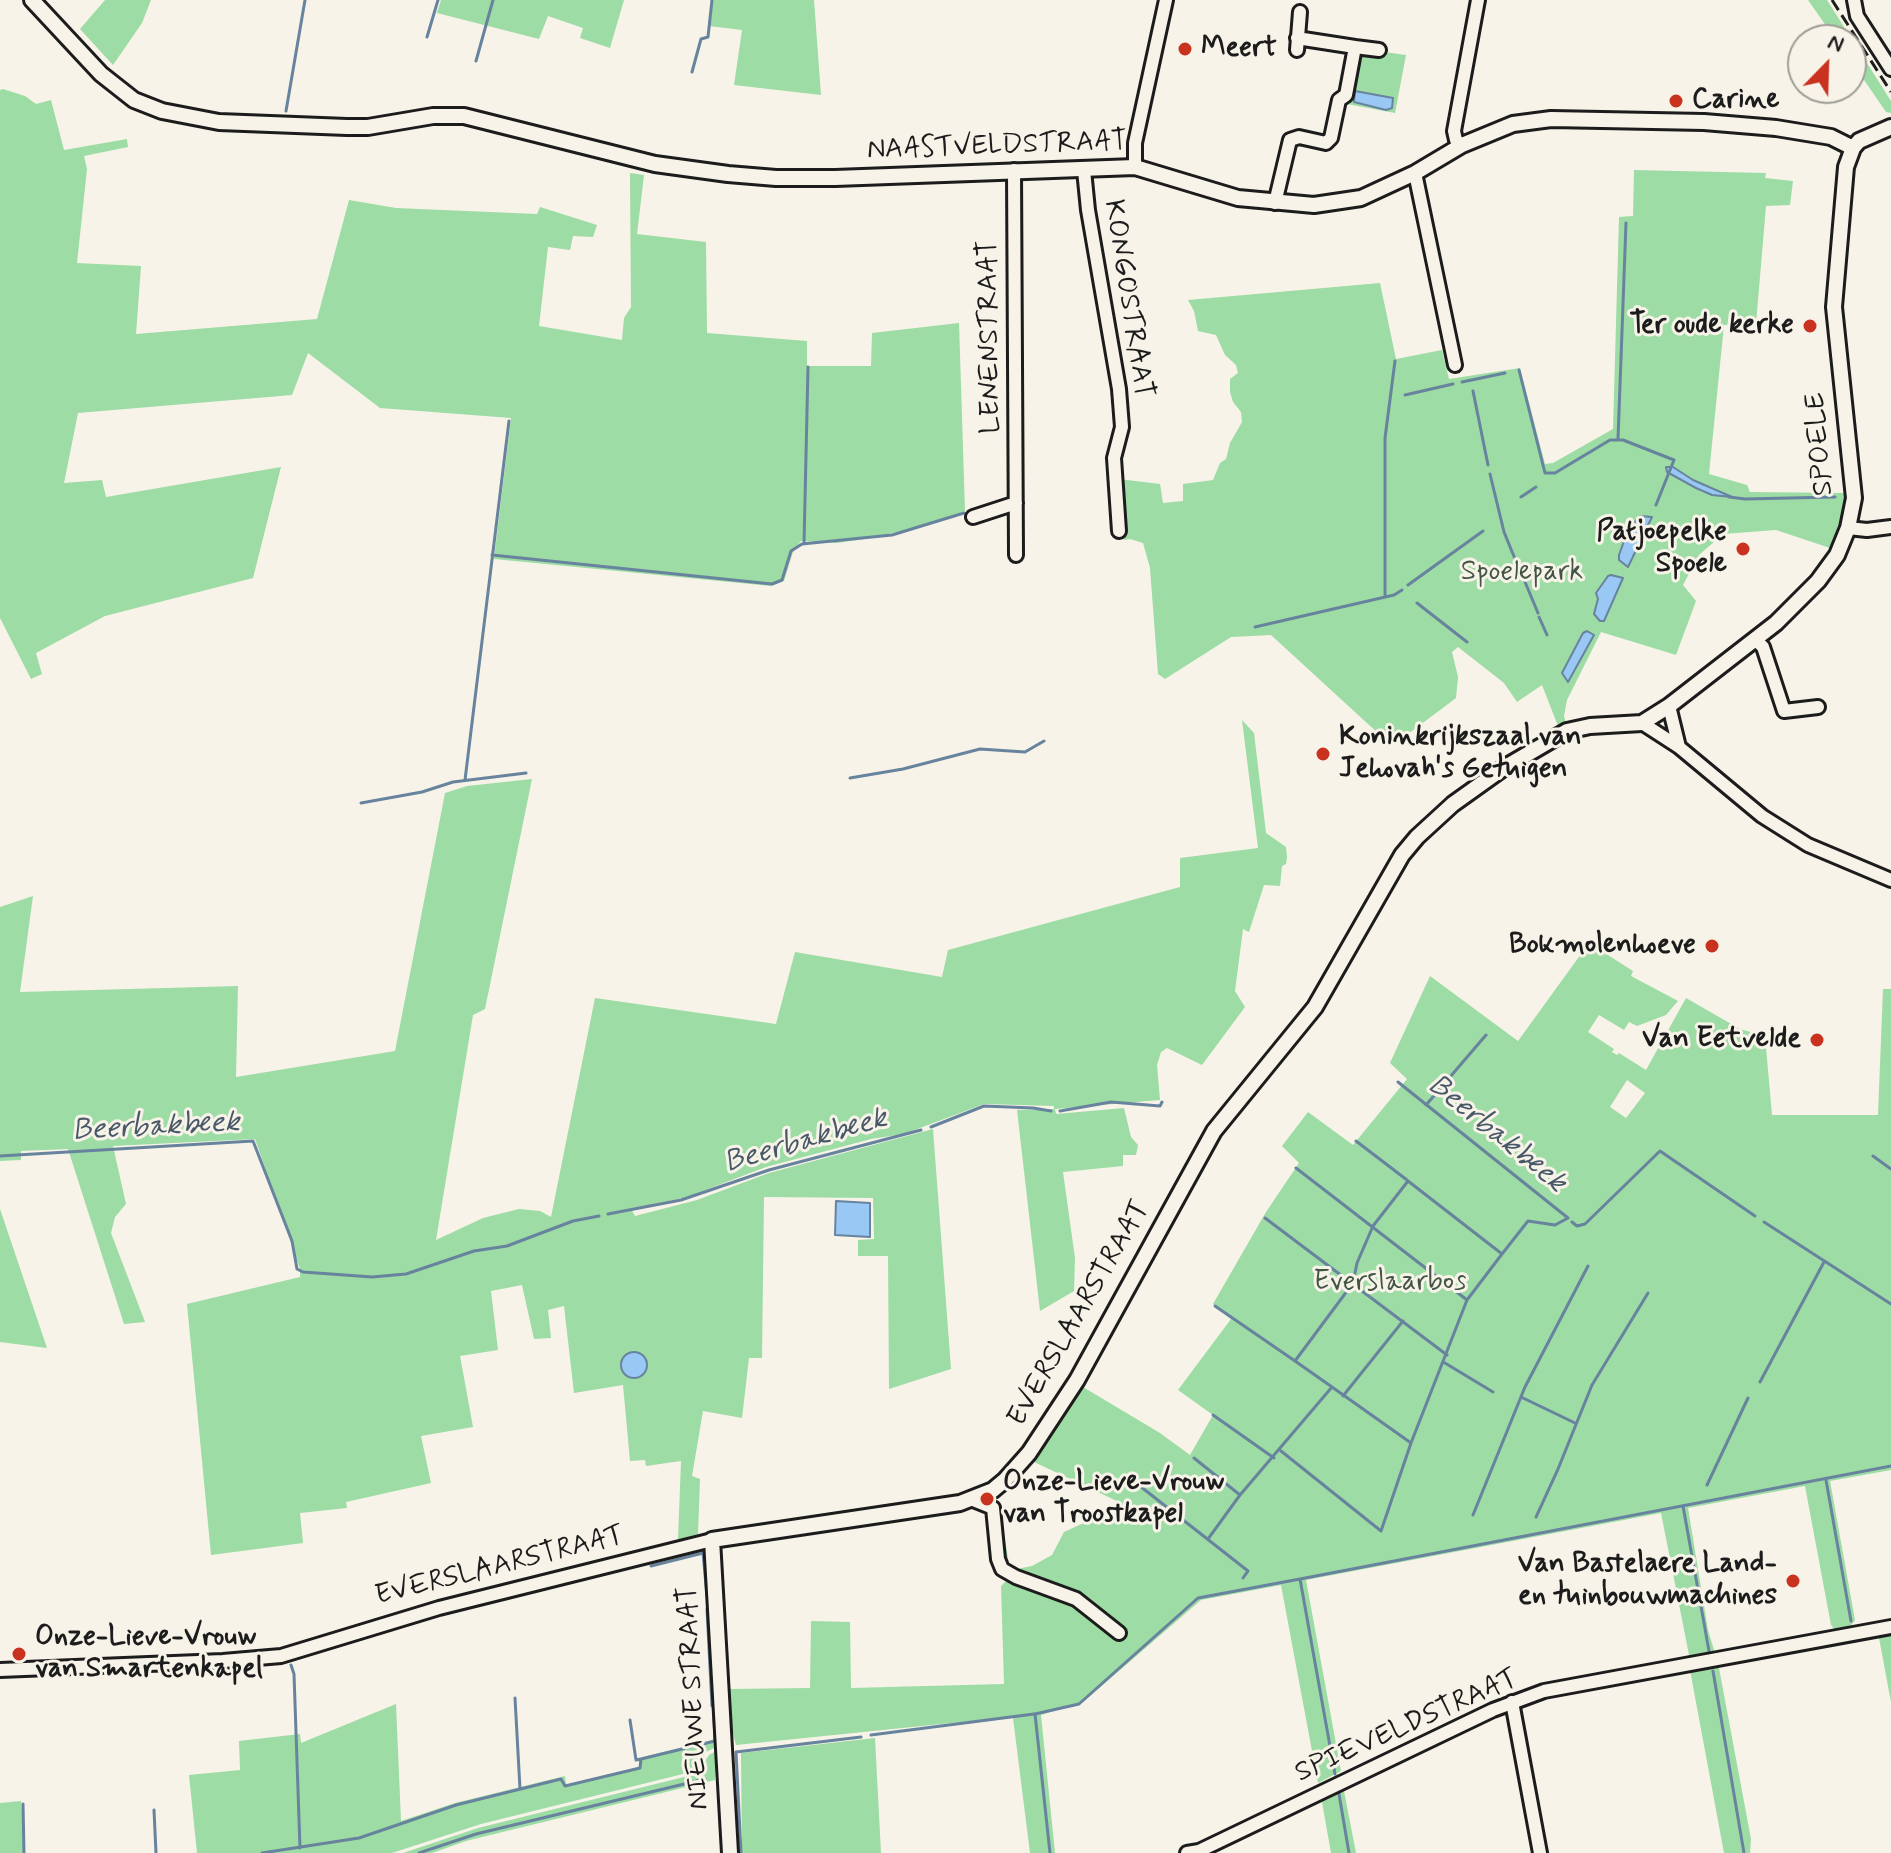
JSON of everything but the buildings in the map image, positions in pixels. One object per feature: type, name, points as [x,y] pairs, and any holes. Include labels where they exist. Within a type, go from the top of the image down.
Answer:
[{"type":"street","name":"NAASTVELDSTRAAT","points":[[32,0],[101,74],[134,100],[162,111],[219,122],[368,127],[433,116],[464,116],[655,164],[776,178],[1135,167],[1238,198],[1314,205],[1361,198],[1415,173],[1462,145],[1513,124],[1551,119],[1704,122],[1776,128],[1831,137],[1853,148]]},
{"type":"street","points":[[1135,167],[1135,143],[1166,0]]},
{"type":"street","points":[[1462,145],[1456,140],[1454,131],[1478,0]]},
{"type":"street","points":[[1854,0],[1857,16],[1891,69]]},
{"type":"street","points":[[1300,12],[1297,44],[1379,50]]},
{"type":"street","points":[[1275,203],[1290,140],[1299,137],[1326,143],[1331,138],[1339,100],[1346,95],[1355,47]]},
{"type":"street","points":[[1853,148],[1870,135],[1891,127]]},
{"type":"street","name":"SPOELE","points":[[1669,706],[1776,623],[1827,570],[1848,528],[1854,484],[1834,307],[1846,167],[1853,148]]},
{"type":"street","name":"LENENSTRAAT","points":[[1014,170],[1016,555]]},
{"type":"street","name":"KONGOSTRAAT","points":[[1084,170],[1119,389],[1122,427],[1114,458],[1119,531]]},
{"type":"street","points":[[1415,173],[1455,365]]},
{"type":"street","points":[[973,517],[1016,503]]},
{"type":"street","points":[[1848,528],[1867,530],[1891,527]]},
{"type":"street","points":[[1755,639],[1763,647],[1784,711],[1818,707]]},
{"type":"street","points":[[1669,706],[1679,747]]},
{"type":"street","name":"EVERSLAARSTRAAT","points":[[0,1670],[281,1656],[439,1608],[712,1540],[973,1500],[993,1490],[1029,1453],[1063,1404],[1214,1131],[1315,1007],[1402,855],[1417,837],[1453,804],[1502,769],[1567,731],[1590,726],[1642,723],[1669,706]]},
{"type":"street","points":[[1642,723],[1679,747],[1762,816],[1808,845],[1891,880]]},
{"type":"street","points":[[993,1490],[998,1559],[1002,1569],[1076,1599],[1119,1633]]},
{"type":"street","points":[[973,1500],[993,1508]]},
{"type":"street","name":"NIEUWE STRAAT","points":[[712,1540],[730,1853]]},
{"type":"street","name":"SPIEVELDSTRAAT","points":[[1195,1852],[1512,1702],[1544,1691],[1891,1627]]},
{"type":"street","points":[[1512,1702],[1540,1853]]},
{"type":"green space","points":[[105,0],[151,0],[142,23],[113,65],[80,29]]},
{"type":"green space","points":[[441,0],[624,0],[610,48],[580,38],[583,28],[548,16],[539,39],[437,13]]},
{"type":"green space","points":[[711,0],[814,0],[821,95],[734,85],[742,30],[709,26]]},
{"type":"green space","points":[[1808,0],[1827,0],[1842,24],[1825,24]]},
{"type":"green space","points":[[1384,52],[1406,55],[1395,113],[1347,104],[1351,101],[1362,56],[1383,57]]},
{"type":"green space","points":[[1867,63],[1891,101],[1891,113],[1886,112],[1867,84]]},
{"type":"green space","points":[[0,90],[25,96],[36,104],[51,100],[64,150],[127,139],[128,147],[84,156],[87,169],[77,263],[141,266],[136,334],[317,319],[349,200],[396,208],[537,214],[540,207],[597,225],[593,237],[573,236],[570,250],[548,247],[539,326],[622,340],[624,318],[631,307],[630,173],[644,175],[637,234],[706,242],[707,333],[807,341],[807,366],[871,366],[872,333],[959,323],[965,511],[931,524],[871,538],[837,543],[801,541],[793,552],[784,581],[771,586],[494,559],[511,418],[380,408],[308,353],[292,395],[78,413],[64,483],[102,480],[106,497],[281,467],[253,578],[105,616],[36,653],[42,674],[31,679],[0,618]]},
{"type":"green space","name":"Spoelepark","points":[[1634,170],[1766,173],[1765,178],[1793,181],[1790,205],[1766,206],[1756,324],[1724,325],[1709,474],[1747,485],[1750,492],[1844,493],[1846,501],[1849,501],[1847,513],[1833,549],[1776,530],[1723,534],[1699,555],[1683,585],[1696,601],[1676,655],[1601,632],[1567,700],[1566,724],[1558,726],[1542,685],[1517,702],[1504,683],[1458,647],[1452,652],[1458,677],[1456,698],[1392,746],[1271,635],[1231,637],[1165,679],[1158,674],[1150,568],[1143,543],[1124,540],[1119,479],[1160,484],[1163,503],[1183,501],[1183,484],[1213,480],[1242,422],[1241,412],[1230,392],[1230,379],[1238,373],[1236,365],[1225,355],[1216,335],[1198,331],[1188,300],[1380,283],[1396,359],[1442,350],[1449,379],[1520,368],[1545,464],[1553,463],[1613,429],[1619,217],[1633,216]]},
{"type":"green space","points":[[1242,720],[1254,733],[1266,833],[1286,847],[1287,857],[1286,864],[1282,866],[1280,886],[1264,885],[1249,932],[1243,929],[1235,991],[1245,1007],[1202,1065],[1167,1048],[1161,1052],[1157,1065],[1160,1100],[1055,1109],[1056,1114],[1124,1108],[1131,1137],[1138,1145],[1136,1155],[1123,1155],[1123,1166],[1063,1172],[1075,1258],[1074,1291],[1040,1311],[1017,1110],[1054,1109],[1054,1106],[984,1104],[904,1134],[871,1139],[766,1167],[687,1197],[631,1209],[635,1216],[697,1200],[769,1173],[933,1129],[951,1369],[889,1389],[888,1256],[858,1256],[858,1240],[874,1239],[873,1198],[764,1197],[762,1358],[749,1358],[742,1418],[703,1411],[692,1476],[700,1479],[698,1534],[678,1540],[681,1461],[646,1466],[645,1460],[630,1461],[623,1385],[574,1393],[564,1306],[548,1310],[551,1338],[534,1339],[522,1285],[491,1291],[498,1350],[460,1356],[473,1427],[421,1436],[431,1483],[346,1502],[347,1508],[300,1513],[303,1543],[211,1555],[187,1304],[300,1277],[300,1269],[255,1139],[113,1146],[126,1204],[115,1217],[111,1233],[145,1322],[124,1324],[68,1149],[21,1151],[21,1160],[0,1161],[0,907],[33,896],[20,992],[238,986],[236,1077],[395,1051],[445,793],[467,786],[532,779],[485,1009],[473,1015],[436,1240],[483,1218],[519,1209],[540,1211],[551,1217],[595,998],[776,1024],[795,952],[942,977],[948,950],[1180,887],[1180,858],[1258,848]]},
{"type":"green space","name":"Everslaarbos","points":[[1589,943],[1633,971],[1631,976],[1678,1001],[1666,1015],[1637,1026],[1629,1022],[1624,1030],[1599,1015],[1588,1032],[1614,1049],[1612,1052],[1617,1055],[1619,1053],[1646,1070],[1686,998],[1740,1029],[1765,1036],[1772,1115],[1878,1115],[1883,989],[1891,989],[1891,1470],[1830,1481],[1855,1620],[1849,1628],[1835,1630],[1831,1625],[1805,1486],[1688,1508],[1714,1650],[1712,1654],[1692,1658],[1661,1513],[1306,1580],[1341,1771],[1318,1783],[1281,1585],[1201,1600],[1083,1702],[1041,1715],[1055,1853],[1030,1853],[1013,1718],[1020,1716],[736,1745],[729,1717],[728,1689],[810,1688],[811,1621],[850,1622],[851,1688],[1004,1684],[1001,1586],[1008,1579],[988,1510],[1000,1509],[1009,1564],[1017,1569],[1032,1566],[1052,1555],[1064,1532],[1101,1515],[1113,1516],[1119,1502],[1034,1462],[1083,1387],[1160,1433],[1190,1455],[1213,1415],[1178,1390],[1231,1319],[1213,1304],[1266,1212],[1299,1163],[1282,1146],[1308,1112],[1353,1145],[1407,1079],[1390,1063],[1430,976],[1518,1041]],"holes":[[[1627,1080],[1645,1093],[1626,1118],[1610,1107]]]},
{"type":"green space","points":[[0,1209],[47,1348],[0,1342]]},
{"type":"green space","points":[[1891,1636],[1891,1702],[1879,1638]]},
{"type":"green space","points":[[1708,1666],[1719,1668],[1751,1839],[1750,1853],[1724,1853],[1690,1670]]},
{"type":"green space","points":[[396,1704],[401,1821],[455,1803],[565,1776],[566,1785],[639,1767],[639,1758],[716,1739],[716,1747],[706,1752],[699,1765],[687,1773],[481,1824],[392,1853],[197,1853],[189,1775],[240,1770],[239,1741],[300,1734],[301,1743]]},
{"type":"green space","points":[[875,1738],[881,1853],[742,1853],[741,1753]]},
{"type":"green space","points":[[716,1751],[715,1780],[466,1841],[432,1853],[403,1853],[478,1828],[696,1774],[709,1755]]},
{"type":"green space","points":[[1344,1791],[1356,1853],[1331,1853],[1322,1802]]},
{"type":"green space","points":[[21,1801],[25,1853],[0,1853],[0,1803]]},
{"type":"water","points":[[1355,91],[1393,98],[1392,108],[1386,110],[1354,102]]},
{"type":"water","points":[[1666,467],[1673,467],[1693,480],[1732,497],[1712,495],[1696,488],[1667,472]]},
{"type":"water","points":[[1640,516],[1652,517],[1628,567],[1619,560],[1619,555],[1628,530]]},
{"type":"water","points":[[1611,575],[1623,578],[1604,621],[1600,621],[1594,614],[1598,599],[1596,593]]},
{"type":"water","points":[[1587,631],[1594,635],[1568,682],[1562,673],[1583,633]]},
{"type":"water","points":[[836,1201],[870,1203],[870,1237],[835,1235]]},
{"type":"water","points":[[634,1352],[643,1356],[647,1365],[643,1374],[634,1378],[625,1374],[621,1365],[625,1356]]},
{"type":"waterway","points":[[286,111],[305,0]]},
{"type":"waterway","points":[[427,37],[438,0]]},
{"type":"waterway","points":[[476,61],[493,0]]},
{"type":"waterway","points":[[692,72],[701,39],[708,37],[712,0]]},
{"type":"waterway","points":[[1618,439],[1626,223]]},
{"type":"waterway","points":[[1385,596],[1385,438],[1395,361]]},
{"type":"waterway","points":[[804,544],[808,367]]},
{"type":"waterway","points":[[1519,370],[1545,473],[1555,473],[1610,440],[1623,440],[1674,460],[1656,505]]},
{"type":"waterway","points":[[1462,382],[1505,373]]},
{"type":"waterway","points":[[1405,395],[1453,384]]},
{"type":"waterway","points":[[1473,391],[1488,465]]},
{"type":"waterway","points":[[465,780],[509,421]]},
{"type":"waterway","points":[[1490,474],[1504,532],[1522,576]]},
{"type":"waterway","points":[[1521,497],[1536,487]]},
{"type":"waterway","points":[[1729,497],[1835,497]]},
{"type":"waterway","points":[[492,555],[772,584],[782,580],[791,551],[802,544],[892,535],[964,513]]},
{"type":"waterway","points":[[1408,585],[1483,531]]},
{"type":"waterway","points":[[1525,582],[1538,613]]},
{"type":"waterway","points":[[1255,627],[1394,595],[1402,590]]},
{"type":"waterway","points":[[1417,603],[1467,642]]},
{"type":"waterway","points":[[1539,617],[1547,635]]},
{"type":"waterway","points":[[850,778],[903,769],[980,749],[1025,752],[1044,741]]},
{"type":"waterway","points":[[361,803],[422,792],[453,782],[526,773]]},
{"type":"waterway","points":[[1426,1105],[1486,1035]]},
{"type":"waterway","points":[[1208,1539],[1240,1495],[1332,1387],[1295,1361],[1353,1283],[1357,1263],[1373,1226],[1408,1181],[1502,1254],[1528,1221],[1555,1225],[1568,1218],[1398,1082]]},
{"type":"waterway","name":"Beerbakbeek","points":[[1060,1111],[1111,1102],[1160,1106],[1162,1102]]},
{"type":"waterway","name":"Beerbakbeek","points":[[931,1127],[984,1106],[1051,1111]]},
{"type":"waterway","name":"Beerbakbeek","points":[[608,1214],[681,1200],[769,1170],[921,1130]]},
{"type":"waterway","name":"Beerbakbeek","points":[[0,1156],[253,1141],[292,1241],[297,1269],[303,1272],[372,1277],[406,1274],[474,1251],[507,1246],[573,1221],[599,1216]]},
{"type":"waterway","points":[[1356,1141],[1407,1180]]},
{"type":"waterway","name":"Beerbakbeek","points":[[1572,1222],[1577,1226],[1585,1224],[1660,1151],[1755,1216]]},
{"type":"waterway","points":[[1873,1156],[1891,1169]]},
{"type":"waterway","points":[[1296,1168],[1467,1300]]},
{"type":"waterway","points":[[1265,1218],[1447,1355]]},
{"type":"waterway","name":"Beerbakbeek","points":[[1764,1222],[1891,1304]]},
{"type":"waterway","points":[[1281,1451],[1381,1531],[1411,1443],[1467,1300],[1502,1254]]},
{"type":"waterway","points":[[1760,1382],[1824,1262]]},
{"type":"waterway","points":[[1473,1515],[1525,1387],[1588,1266]]},
{"type":"waterway","points":[[1536,1517],[1592,1385],[1648,1293]]},
{"type":"waterway","points":[[1215,1306],[1295,1361]]},
{"type":"waterway","points":[[1343,1396],[1403,1321]]},
{"type":"waterway","points":[[1445,1363],[1493,1392]]},
{"type":"waterway","points":[[1332,1387],[1411,1443]]},
{"type":"waterway","points":[[1521,1397],[1575,1423]]},
{"type":"waterway","points":[[1707,1485],[1748,1398]]},
{"type":"waterway","points":[[1213,1415],[1274,1458]]},
{"type":"waterway","points":[[1194,1458],[1240,1495]]},
{"type":"waterway","points":[[1335,1774],[1300,1579],[1891,1466]]},
{"type":"waterway","points":[[1131,1479],[1248,1571],[1243,1578]]},
{"type":"waterway","points":[[1826,1480],[1851,1621]]},
{"type":"waterway","points":[[1683,1506],[1709,1651]]},
{"type":"waterway","points":[[651,1566],[703,1553],[707,1596]]},
{"type":"waterway","points":[[1050,1853],[1035,1714],[1079,1704],[1198,1598],[1300,1579]]},
{"type":"waterway","points":[[707,1609],[712,1706]]},
{"type":"waterway","points":[[291,1665],[294,1674],[300,1848]]},
{"type":"waterway","points":[[1713,1671],[1744,1853]]},
{"type":"waterway","points":[[515,1698],[520,1789]]},
{"type":"waterway","points":[[871,1735],[1034,1714]]},
{"type":"waterway","points":[[262,1853],[359,1838],[456,1805],[561,1779],[565,1786],[640,1768],[641,1759],[715,1741],[714,1717]]},
{"type":"waterway","points":[[630,1720],[636,1760],[641,1759]]},
{"type":"waterway","points":[[741,1853],[736,1752],[861,1737]]},
{"type":"waterway","points":[[419,1853],[476,1834],[705,1779]]},
{"type":"waterway","points":[[1339,1794],[1349,1853]]},
{"type":"waterway","points":[[23,1804],[24,1853]]},
{"type":"waterway","points":[[154,1810],[156,1853]]},
{"type":"railway","points":[[1832,0],[1891,92]]},
{"type":"place","name":"Meert","points":[[1185,49]]},
{"type":"place","name":"Carine","points":[[1676,101]]},
{"type":"place","name":"Ter oude kerke","points":[[1810,326]]},
{"type":"place","name":"Patjoepelke Spoele","points":[[1743,549]]},
{"type":"place","name":"Koninkrijkszaal van Jehovah's Getuigen","points":[[1323,754]]},
{"type":"place","name":"Bokmolenhoeve","points":[[1712,946]]},
{"type":"place","name":"Van Eetvelde","points":[[1817,1040]]},
{"type":"place","name":"Onze-Lieve-Vrouw van Troostkapel","points":[[987,1499]]},
{"type":"place","name":"Van Bastelaere Land- en tuinbouwmachines","points":[[1793,1581]]},
{"type":"place","name":"Onze-Lieve-Vrouw van Smartenkapel","points":[[19,1654]]}]
